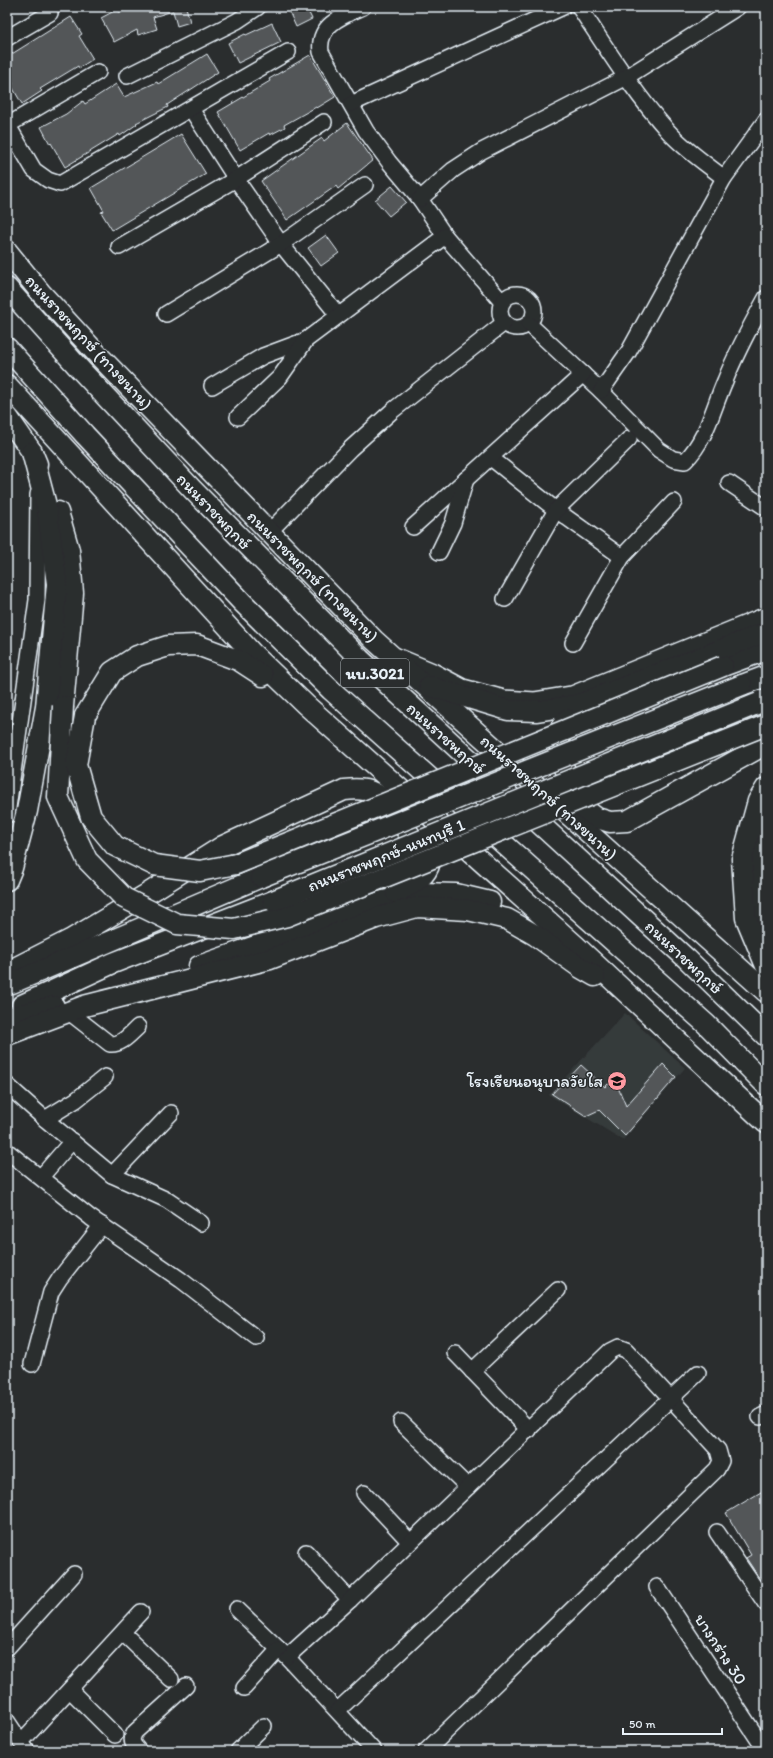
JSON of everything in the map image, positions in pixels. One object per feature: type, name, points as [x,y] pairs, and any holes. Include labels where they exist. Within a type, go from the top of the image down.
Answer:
[{"type":"main road","name":"ถนนราชพฤกษ์ (ทางขนาน)","points":[[7,250],[41,293],[99,356],[269,532],[388,652],[766,992]]},
{"type":"main road","name":"ถนนราชพฤกษ์","points":[[7,288],[72,362],[193,490],[360,659],[687,959],[766,1036]]},
{"type":"main road","name":"ถนนราชพฤกษ์","points":[[7,348],[242,602],[331,690],[706,1024],[766,1085]]},
{"type":"main road","points":[[99,356],[193,490]]},
{"type":"main road","points":[[7,385],[225,626],[306,705],[575,945],[711,1070],[766,1123]]},
{"type":"main road","points":[[7,416],[32,452],[55,502],[69,550],[73,593],[63,706],[58,797],[87,860],[124,898],[177,924],[234,930],[287,916],[766,726]]},
{"type":"main road","points":[[7,880],[12,868],[27,811],[46,707],[57,584],[47,509],[32,452]]},
{"type":"main road","points":[[423,684],[508,710],[536,711],[579,704],[766,632]]},
{"type":"main road","points":[[306,705],[240,661],[197,645],[168,646],[137,656],[112,672],[85,716],[76,765],[91,817],[115,846],[154,865],[200,871],[236,864],[723,666],[766,650]]},
{"type":"main road","name":"ถนนราชพฤกษ์-นนทบุรี 1","points":[[7,986],[261,877],[766,676]]},
{"type":"main road","name":"ถนนราชพฤกษ์-นนทบุรี 1","points":[[7,1012],[113,963],[273,901],[763,702]]},
{"type":"main road","points":[[579,704],[558,732],[562,764],[582,807],[597,818],[610,822],[627,821],[766,744]]},
{"type":"main road","points":[[766,788],[758,801],[742,859],[746,918],[766,966]]},
{"type":"main road","points":[[7,972],[83,932],[147,894],[217,849],[344,790],[363,789],[378,794],[430,862],[428,869],[421,878],[383,901]]},
{"type":"main road","points":[[7,1018],[144,984],[383,901],[421,893],[456,894],[479,898],[504,906],[575,945]]},
{"type":"main road","points":[[7,1035],[84,1006],[270,959],[376,918],[417,907],[468,910],[507,919],[534,934],[581,968],[628,995]]},
{"type":"street","points":[[127,76],[237,21],[258,7]]},
{"type":"street","points":[[363,7],[338,19],[324,30],[319,42],[321,52],[366,131],[389,162],[420,199],[445,236],[502,302]]},
{"type":"street","points":[[351,104],[563,7]]},
{"type":"street","points":[[579,7],[626,78],[668,132],[689,151],[724,178]]},
{"type":"street","points":[[420,199],[453,170],[482,151],[626,78],[738,7]]},
{"type":"street","points":[[7,38],[50,13]]},
{"type":"street","points":[[98,72],[7,124],[34,170],[48,180],[60,184],[288,52]]},
{"type":"street","points":[[191,109],[236,179],[281,244],[338,315]]},
{"type":"street","points":[[601,391],[629,351],[724,178],[766,120]]},
{"type":"street","points":[[119,247],[236,179],[324,122]]},
{"type":"street","points":[[166,314],[281,244],[365,184]]},
{"type":"street","points":[[238,417],[280,377],[306,340],[445,236]]},
{"type":"street","points":[[519,294],[528,298],[534,306],[534,316],[529,324],[520,329],[511,328],[504,323],[500,317],[499,310],[502,302],[509,296],[519,294]]},
{"type":"street","points":[[529,324],[601,391],[659,450],[673,459],[685,460],[695,451],[703,437],[725,380],[766,298]]},
{"type":"street","points":[[269,532],[350,450],[392,411],[504,323]]},
{"type":"street","points":[[212,386],[263,356],[306,340]]},
{"type":"street","points":[[413,527],[583,374]]},
{"type":"street","points":[[505,599],[556,510],[629,439]]},
{"type":"street","points":[[491,458],[556,510],[622,557]]},
{"type":"street","points":[[8,809],[37,600],[37,518],[39,479]]},
{"type":"street","points":[[439,552],[453,523],[466,479]]},
{"type":"street","points":[[729,483],[766,508]]},
{"type":"street","points":[[573,642],[622,557],[674,502]]},
{"type":"street","points":[[388,652],[433,671],[463,687],[504,698],[535,700],[572,694],[766,615]]},
{"type":"street","points":[[766,824],[764,843],[758,862],[762,918],[766,927]]},
{"type":"street","points":[[69,1012],[110,1044],[116,1044],[122,1041],[138,1027]]},
{"type":"street","points":[[45,1119],[81,1096],[105,1076]]},
{"type":"street","points":[[7,1085],[112,1175],[167,1200],[202,1223]]},
{"type":"street","points":[[112,1175],[171,1113]]},
{"type":"street","points":[[41,1177],[72,1141]]},
{"type":"street","points":[[7,1151],[102,1225],[181,1280],[256,1338]]},
{"type":"street","points":[[32,1364],[51,1292],[60,1278],[102,1225]]},
{"type":"street","points":[[472,1371],[558,1290]]},
{"type":"street","points":[[244,1688],[283,1653],[350,1600],[610,1351],[618,1347],[626,1350],[718,1450],[721,1460],[717,1470],[426,1751]]},
{"type":"street","points":[[455,1353],[529,1430]]},
{"type":"street","points":[[338,1710],[698,1373]]},
{"type":"street","points":[[401,1422],[468,1488]]},
{"type":"street","points":[[364,1493],[410,1542]]},
{"type":"street","points":[[717,1532],[766,1604]]},
{"type":"street","points":[[306,1552],[350,1600]]},
{"type":"street","points":[[7,1648],[74,1574]]},
{"type":"street","name":"บางกร่าง 30","points":[[657,1587],[766,1751]]},
{"type":"street","points":[[237,1609],[283,1653],[338,1710],[374,1751]]},
{"type":"street","points":[[7,1721],[24,1746],[70,1690],[141,1612]]},
{"type":"street","points":[[123,1632],[171,1679]]},
{"type":"street","points":[[139,1751],[132,1745],[132,1737],[135,1732],[186,1686]]},
{"type":"street","points":[[70,1690],[115,1734]]},
{"type":"street","points":[[238,1751],[264,1726]]},
{"type":"shaded area","name":"โรงเรียนอนุบาลวัยใส","points":[[625,1013],[685,1068],[623,1140],[549,1095]]},
{"type":"building","points":[[136,7],[186,7],[190,22],[177,26],[173,11],[153,17],[157,29],[138,35],[137,30],[114,42],[101,18],[118,9],[119,12]]},
{"type":"building","points":[[287,7],[306,7],[312,19],[296,27]]},
{"type":"building","points":[[71,17],[82,34],[79,36],[93,59],[79,68],[78,66],[40,89],[42,91],[22,104],[11,85],[13,84],[7,73],[7,57]]},
{"type":"building","points":[[272,23],[281,42],[238,63],[228,43]]},
{"type":"building","points":[[207,54],[218,72],[167,105],[168,107],[136,123],[137,124],[120,136],[119,134],[65,167],[41,127],[66,114],[83,101],[85,104],[116,84],[124,97],[157,82],[158,84]]},
{"type":"building","points":[[310,55],[335,97],[284,125],[285,127],[270,135],[269,133],[240,150],[218,112]]},
{"type":"building","points":[[347,123],[373,160],[338,189],[336,186],[287,220],[261,181],[322,138],[324,141]]},
{"type":"building","points":[[181,134],[206,174],[112,230],[101,212],[104,211],[91,188]]},
{"type":"building","points":[[392,186],[406,202],[389,216],[375,200]]},
{"type":"building","points":[[326,235],[339,253],[321,266],[308,248]]},
{"type":"building","points":[[663,1064],[676,1077],[625,1136],[599,1110],[586,1116],[552,1094],[581,1065],[605,1087],[608,1084],[617,1085],[626,1106]]},
{"type":"building","points":[[766,1489],[766,1588],[746,1558],[751,1555],[726,1513]]},
{"type":"place","name":"โรงเรียนอนุบาลวัยใส","points":[[617,1081]]}]
